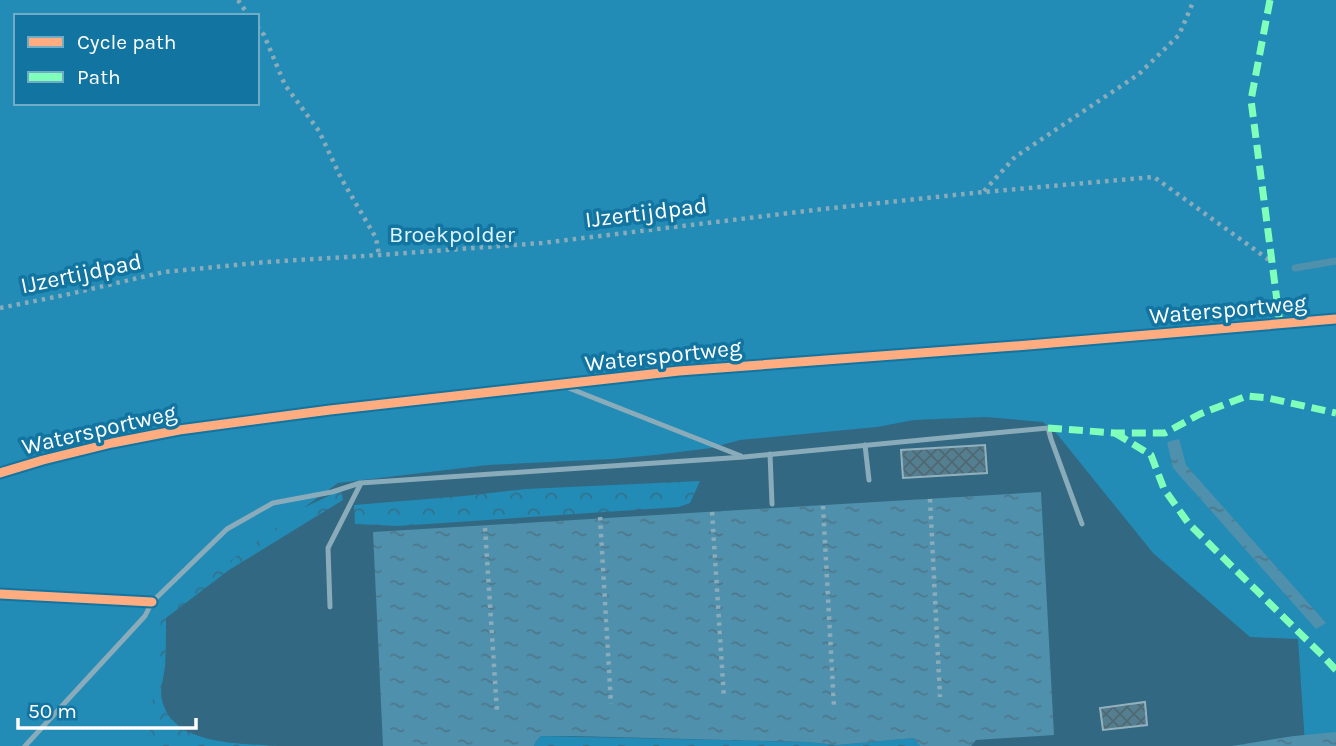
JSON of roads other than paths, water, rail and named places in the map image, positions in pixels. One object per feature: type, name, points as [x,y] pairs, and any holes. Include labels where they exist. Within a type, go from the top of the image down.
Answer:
[{"type":"street","name":"Watersportweg","points":[[0,474],[112,443],[261,418],[692,370],[1336,319]]},
{"type":"lane","points":[[559,384],[744,457]]},
{"type":"lane","points":[[25,746],[145,616],[152,602],[227,529],[273,503],[332,492],[360,483],[744,457],[1048,428],[1082,523]]},
{"type":"lane","points":[[865,445],[869,480]]},
{"type":"lane","points":[[770,454],[772,504]]},
{"type":"lane","points":[[330,607],[328,548],[360,483]]},
{"type":"water","points":[[1179,439],[1186,465],[1326,623],[1316,629],[1173,468],[1167,442]]},
{"type":"water","points":[[1041,492],[1054,735],[976,740],[971,746],[920,746],[914,738],[837,745],[808,742],[541,736],[534,746],[383,746],[373,532]]},
{"type":"water","points":[[1336,732],[1336,746],[1232,746],[1294,736]]},
{"type":"waterway","points":[[1295,268],[1336,261]]},
{"type":"park label","name":"Broekpolder","points":[[452,234]]}]
